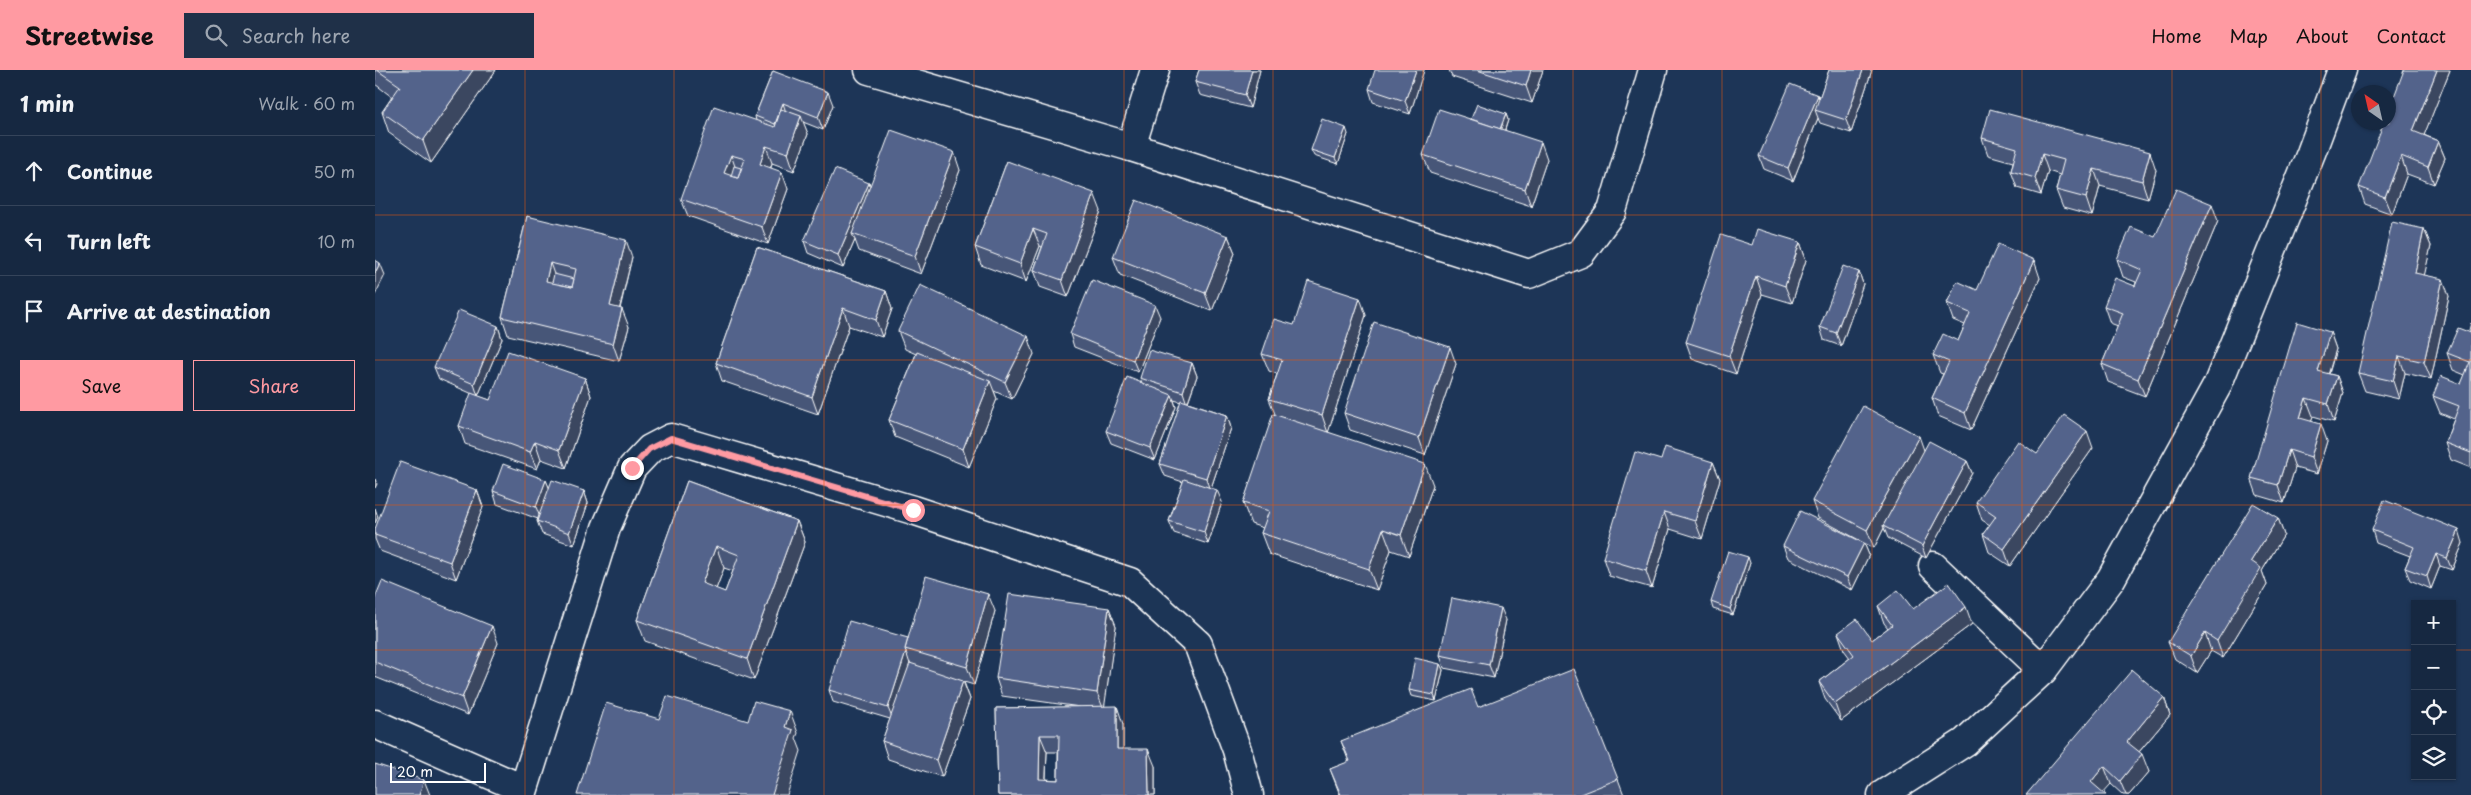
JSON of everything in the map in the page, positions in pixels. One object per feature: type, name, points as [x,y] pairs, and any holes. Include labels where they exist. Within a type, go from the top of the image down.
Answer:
[{"type":"street","points":[[869,70],[1131,147],[1529,274],[1581,253],[1612,211],[1653,70]]},
{"type":"street","points":[[1131,147],[1155,70]]},
{"type":"street","points":[[1882,795],[1965,742],[2043,670],[2111,579],[2217,386],[2311,154],[2342,70]]},
{"type":"street","points":[[375,724],[522,792],[605,528],[632,468],[649,449],[671,438],[913,510],[1130,582],[1198,644],[1237,750],[1249,795]]},
{"type":"street","points":[[1933,566],[2043,670]]},
{"type":"building","points":[[377,70],[473,70],[423,141],[382,112],[400,86]]},
{"type":"building","points":[[1199,70],[1252,70],[1245,95],[1195,82]]},
{"type":"building","points":[[1375,70],[1416,70],[1405,101],[1369,89]]},
{"type":"building","points":[[1477,70],[1531,70],[1526,86]]},
{"type":"building","points":[[1829,70],[1863,70],[1846,120],[1815,110]]},
{"type":"building","points":[[2404,70],[2437,70],[2413,131],[2438,141],[2428,167],[2401,156],[2385,197],[2359,187],[2381,130],[2396,130],[2396,91]]},
{"type":"building","points":[[773,71],[828,92],[818,117],[783,103],[775,124],[755,116]]},
{"type":"building","points":[[1790,84],[1818,95],[1788,168],[1759,156]]},
{"type":"building","points":[[1477,104],[1506,114],[1500,129],[1471,119]]},
{"type":"building","points":[[714,106],[775,127],[781,109],[801,116],[788,153],[766,146],[760,164],[782,172],[762,227],[681,199]],"holes":[[[731,155],[745,159],[738,178],[724,173]]]},
{"type":"building","points":[[1439,109],[1541,142],[1525,189],[1423,155]]},
{"type":"building","points":[[1990,109],[2150,152],[2142,181],[2094,169],[2086,198],[2056,190],[2064,160],[2042,154],[2035,178],[2011,171],[2017,148],[1982,138]]},
{"type":"building","points":[[1322,119],[1346,128],[1335,158],[1311,150]]},
{"type":"building","points":[[891,130],[954,152],[915,256],[852,234]]},
{"type":"building","points":[[1007,161],[1094,193],[1062,280],[1034,270],[1047,234],[1033,229],[1020,264],[975,247]]},
{"type":"building","points":[[734,166],[741,168],[738,178],[731,176]]},
{"type":"building","points":[[835,169],[869,183],[838,255],[804,241]]},
{"type":"building","points":[[2176,189],[2212,204],[2138,379],[2102,364],[2123,313],[2104,306],[2115,278],[2135,286],[2142,270],[2117,259],[2131,227],[2155,237]]},
{"type":"building","points":[[1136,200],[1228,236],[1205,293],[1113,257]]},
{"type":"building","points":[[527,216],[626,240],[610,306],[622,309],[613,344],[502,317]],"holes":[[[550,263],[576,269],[572,287],[546,281]]]},
{"type":"building","points":[[2392,222],[2424,229],[2415,273],[2443,279],[2424,362],[2399,356],[2393,381],[2358,373]]},
{"type":"building","points":[[1757,229],[1800,242],[1785,286],[1756,276],[1729,356],[1686,342],[1721,235],[1752,245]]},
{"type":"building","points":[[1998,244],[2034,260],[1965,413],[1932,398],[1949,362],[1933,355],[1943,334],[1958,341],[1970,313],[1947,303],[1957,281],[1977,290]]},
{"type":"building","points":[[757,247],[886,291],[876,320],[843,308],[812,397],[716,363]]},
{"type":"building","points":[[375,260],[380,263],[375,273]]},
{"type":"building","points":[[1843,266],[1859,272],[1836,333],[1820,327]]},
{"type":"building","points":[[554,274],[574,279],[572,287],[552,283]]},
{"type":"building","points":[[1092,280],[1155,305],[1133,360],[1070,334]]},
{"type":"building","points":[[1308,281],[1360,298],[1322,415],[1269,399],[1282,360],[1262,354],[1274,319],[1294,325]]},
{"type":"building","points":[[920,285],[1028,336],[1005,382],[898,331]]},
{"type":"building","points":[[459,310],[498,326],[474,384],[434,367]]},
{"type":"building","points":[[1374,322],[1450,347],[1419,438],[1344,413]]},
{"type":"building","points":[[2297,322],[2330,332],[2318,371],[2337,376],[2328,404],[2306,398],[2300,418],[2321,424],[2311,457],[2289,450],[2278,485],[2251,478]]},
{"type":"building","points":[[2458,328],[2471,333],[2471,453],[2445,443],[2459,406],[2433,396],[2441,376],[2461,384],[2470,362],[2447,353]]},
{"type":"building","points":[[1149,350],[1192,363],[1183,392],[1140,378]]},
{"type":"building","points":[[508,351],[585,378],[559,450],[535,441],[530,452],[459,426],[471,393],[490,400]]},
{"type":"building","points":[[917,352],[990,381],[963,449],[889,420]]},
{"type":"building","points":[[1127,377],[1172,395],[1150,448],[1106,431]]},
{"type":"building","points":[[1181,400],[1227,415],[1206,478],[1160,464]]},
{"type":"building","points":[[1863,406],[1919,436],[1867,530],[1812,501]]},
{"type":"building","points":[[1273,414],[1425,464],[1401,535],[1383,529],[1369,569],[1261,533],[1269,511],[1243,503]]},
{"type":"building","points":[[2064,415],[2087,431],[2004,549],[1983,534],[1996,516],[1976,502],[2018,441],[2037,454]]},
{"type":"building","points":[[1929,441],[1967,461],[1922,546],[1883,526]]},
{"type":"building","points":[[1665,447],[1713,462],[1695,521],[1664,512],[1646,571],[1603,558],[1635,452],[1661,460]]},
{"type":"building","points":[[400,462],[477,490],[450,562],[375,535],[375,529]]},
{"type":"building","points":[[503,464],[546,480],[536,507],[493,491]]},
{"type":"building","points":[[1184,479],[1217,490],[1204,532],[1169,521]]},
{"type":"building","points":[[552,480],[584,491],[569,533],[537,521]]},
{"type":"building","points":[[687,481],[797,521],[747,659],[637,620]],"holes":[[[716,546],[739,555],[725,592],[702,583]]]},
{"type":"building","points":[[2384,500],[2459,530],[2447,558],[2436,554],[2427,576],[2405,568],[2414,547],[2372,530]]},
{"type":"building","points":[[2253,503],[2278,518],[2251,561],[2261,568],[2217,641],[2205,633],[2191,656],[2168,642]]},
{"type":"building","points":[[1800,511],[1864,543],[1847,577],[1783,546]]},
{"type":"building","points":[[1728,551],[1748,557],[1730,609],[1711,602]]},
{"type":"building","points":[[926,576],[988,594],[967,667],[905,649]]},
{"type":"building","points":[[382,581],[492,626],[462,698],[375,662],[375,598]]},
{"type":"building","points":[[1949,583],[1966,607],[1835,704],[1819,682],[1854,655],[1838,633],[1857,619],[1872,640],[1892,625],[1878,606],[1898,590],[1913,609]]},
{"type":"building","points":[[1009,594],[1109,608],[1097,693],[996,678]]},
{"type":"building","points":[[1452,598],[1501,608],[1489,665],[1440,655]]},
{"type":"building","points":[[849,621],[908,638],[906,652],[888,708],[829,690]]},
{"type":"building","points":[[1415,658],[1440,664],[1434,695],[1409,690]]},
{"type":"building","points":[[910,663],[963,681],[936,760],[882,741]]},
{"type":"building","points":[[1574,669],[1618,779],[1578,795],[1341,795],[1330,769],[1350,761],[1341,741],[1471,689],[1478,707]]},
{"type":"building","points":[[2132,670],[2164,697],[2127,742],[2142,754],[2120,781],[2104,766],[2091,782],[2106,795],[2026,795]]},
{"type":"building","points":[[667,696],[748,721],[754,701],[790,711],[785,727],[793,730],[772,795],[577,795],[606,703],[659,719]]},
{"type":"building","points":[[1117,706],[1117,749],[1148,749],[1149,795],[998,795],[996,708]],"holes":[[[1040,735],[1059,735],[1058,780],[1039,779]]]},
{"type":"building","points":[[375,764],[424,780],[419,795],[375,795]]},
{"type":"route","points":[[632,468],[649,449],[671,438],[913,510]]}]
